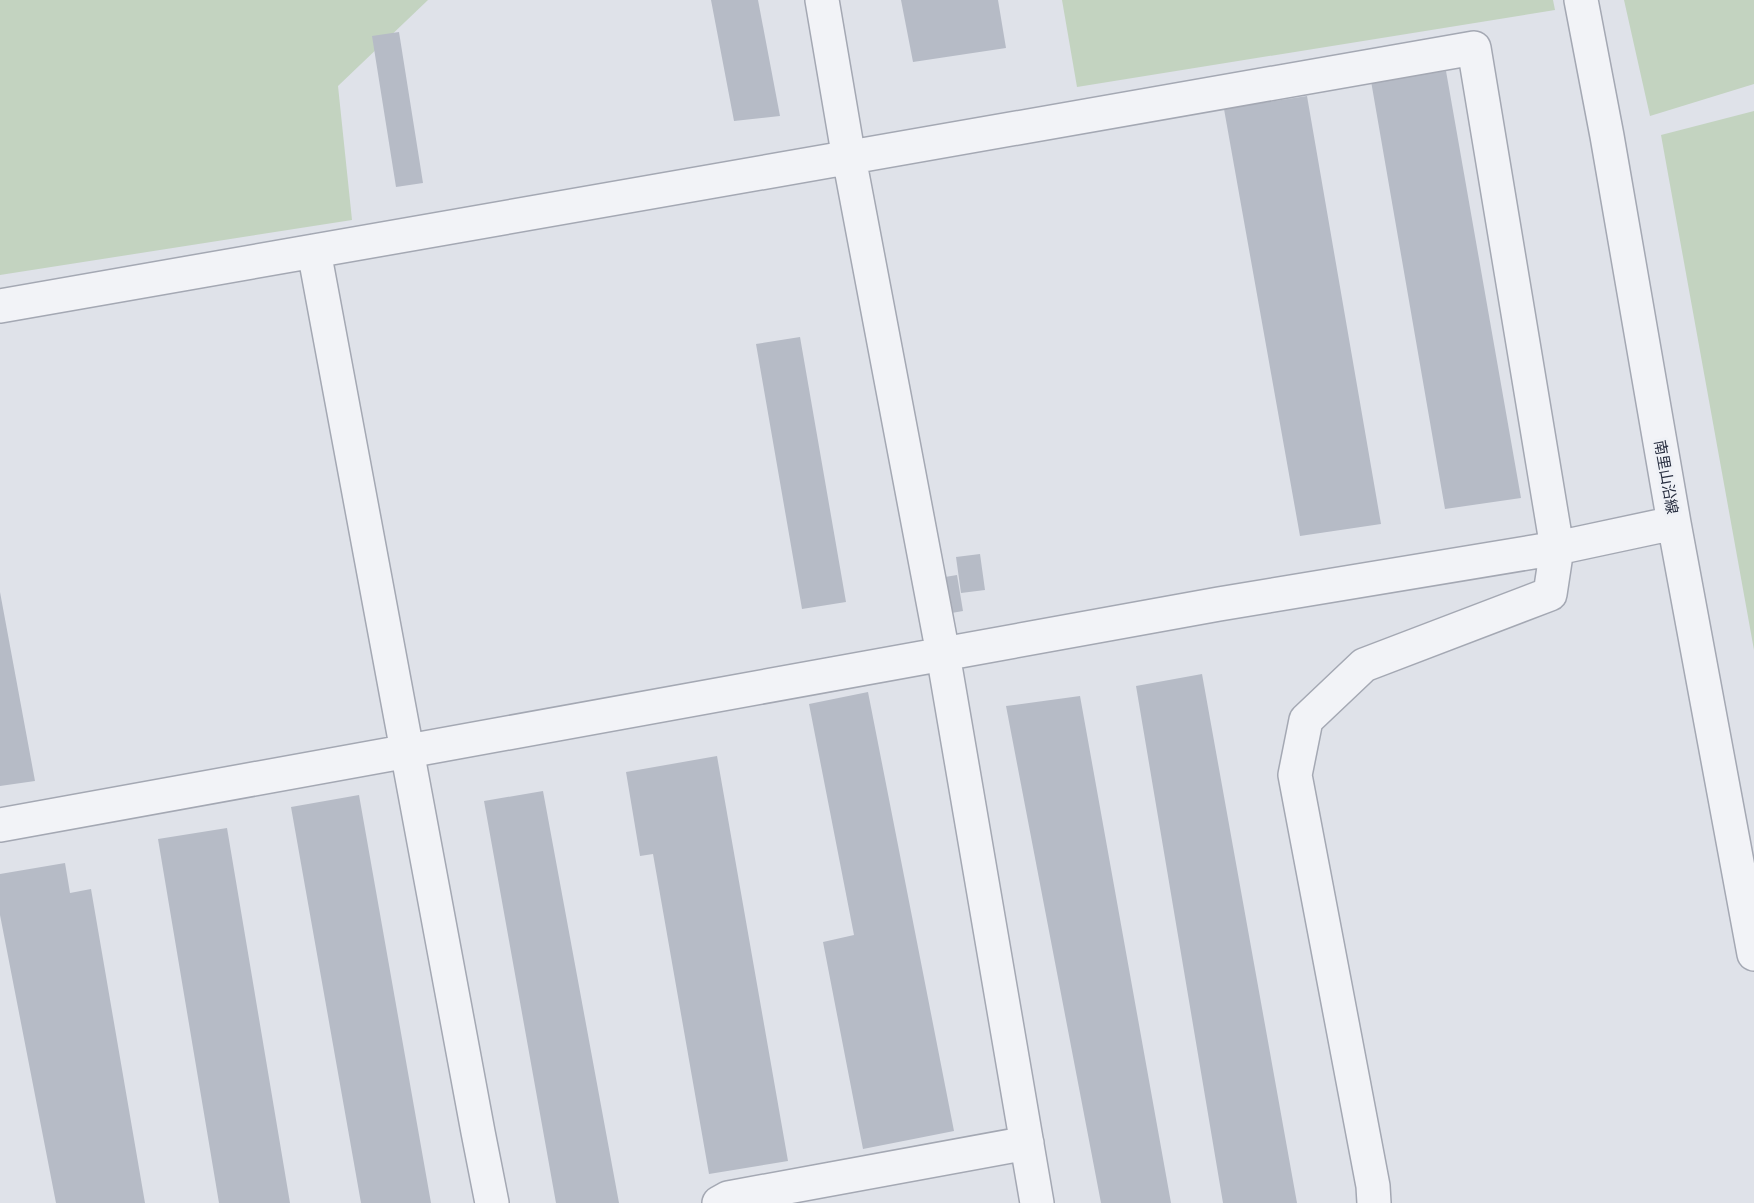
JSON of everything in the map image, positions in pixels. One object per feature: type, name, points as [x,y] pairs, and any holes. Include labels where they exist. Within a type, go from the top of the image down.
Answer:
[{"type":"street","points":[[822,0],[849,157],[943,654],[1037,1203]]},
{"type":"street","name":"南里山沿線","points":[[1581,0],[1674,523],[1754,954]]},
{"type":"street","points":[[0,306],[1474,48],[1557,548],[1550,594],[1364,665],[1306,720],[1294,775],[1373,1186],[1374,1203]]},
{"type":"street","points":[[314,251],[492,1203]]},
{"type":"street","points":[[0,825],[1219,604],[1557,548],[1674,523]]},
{"type":"street","points":[[719,1203],[728,1198],[1027,1143]]},
{"type":"green space","points":[[0,0],[428,0],[338,86],[352,220],[0,275]]},
{"type":"green space","points":[[1062,0],[1553,0],[1555,10],[1077,87]]},
{"type":"green space","points":[[1624,0],[1754,0],[1754,84],[1650,116]]},
{"type":"green space","points":[[1754,111],[1754,650],[1661,135]]},
{"type":"building","points":[[711,0],[758,0],[780,116],[734,121]]},
{"type":"building","points":[[901,0],[998,0],[1006,48],[913,62]]},
{"type":"building","points":[[399,32],[423,183],[396,187],[372,36]]},
{"type":"building","points":[[1446,71],[1521,498],[1445,509],[1371,81]]},
{"type":"building","points":[[1307,96],[1381,524],[1300,536],[1224,109]]},
{"type":"building","points":[[800,337],[846,602],[802,609],[756,344]]},
{"type":"building","points":[[980,554],[985,590],[961,593],[956,557]]},
{"type":"building","points":[[957,575],[963,611],[940,615],[933,579]]},
{"type":"building","points":[[0,592],[35,781],[0,786]]},
{"type":"building","points":[[1202,674],[1297,1203],[1223,1203],[1136,686]]},
{"type":"building","points":[[868,692],[954,1131],[863,1149],[823,942],[854,935],[809,704]]},
{"type":"building","points":[[1080,696],[1171,1203],[1101,1203],[1006,706]]},
{"type":"building","points":[[717,756],[788,1161],[709,1174],[653,854],[640,856],[626,772]]},
{"type":"building","points":[[543,791],[619,1203],[556,1203],[484,801]]},
{"type":"building","points":[[359,795],[431,1203],[361,1203],[291,807]]},
{"type":"building","points":[[227,828],[290,1203],[219,1203],[158,839]]},
{"type":"building","points":[[65,863],[70,893],[91,889],[145,1203],[56,1203],[0,915],[0,874]]}]
